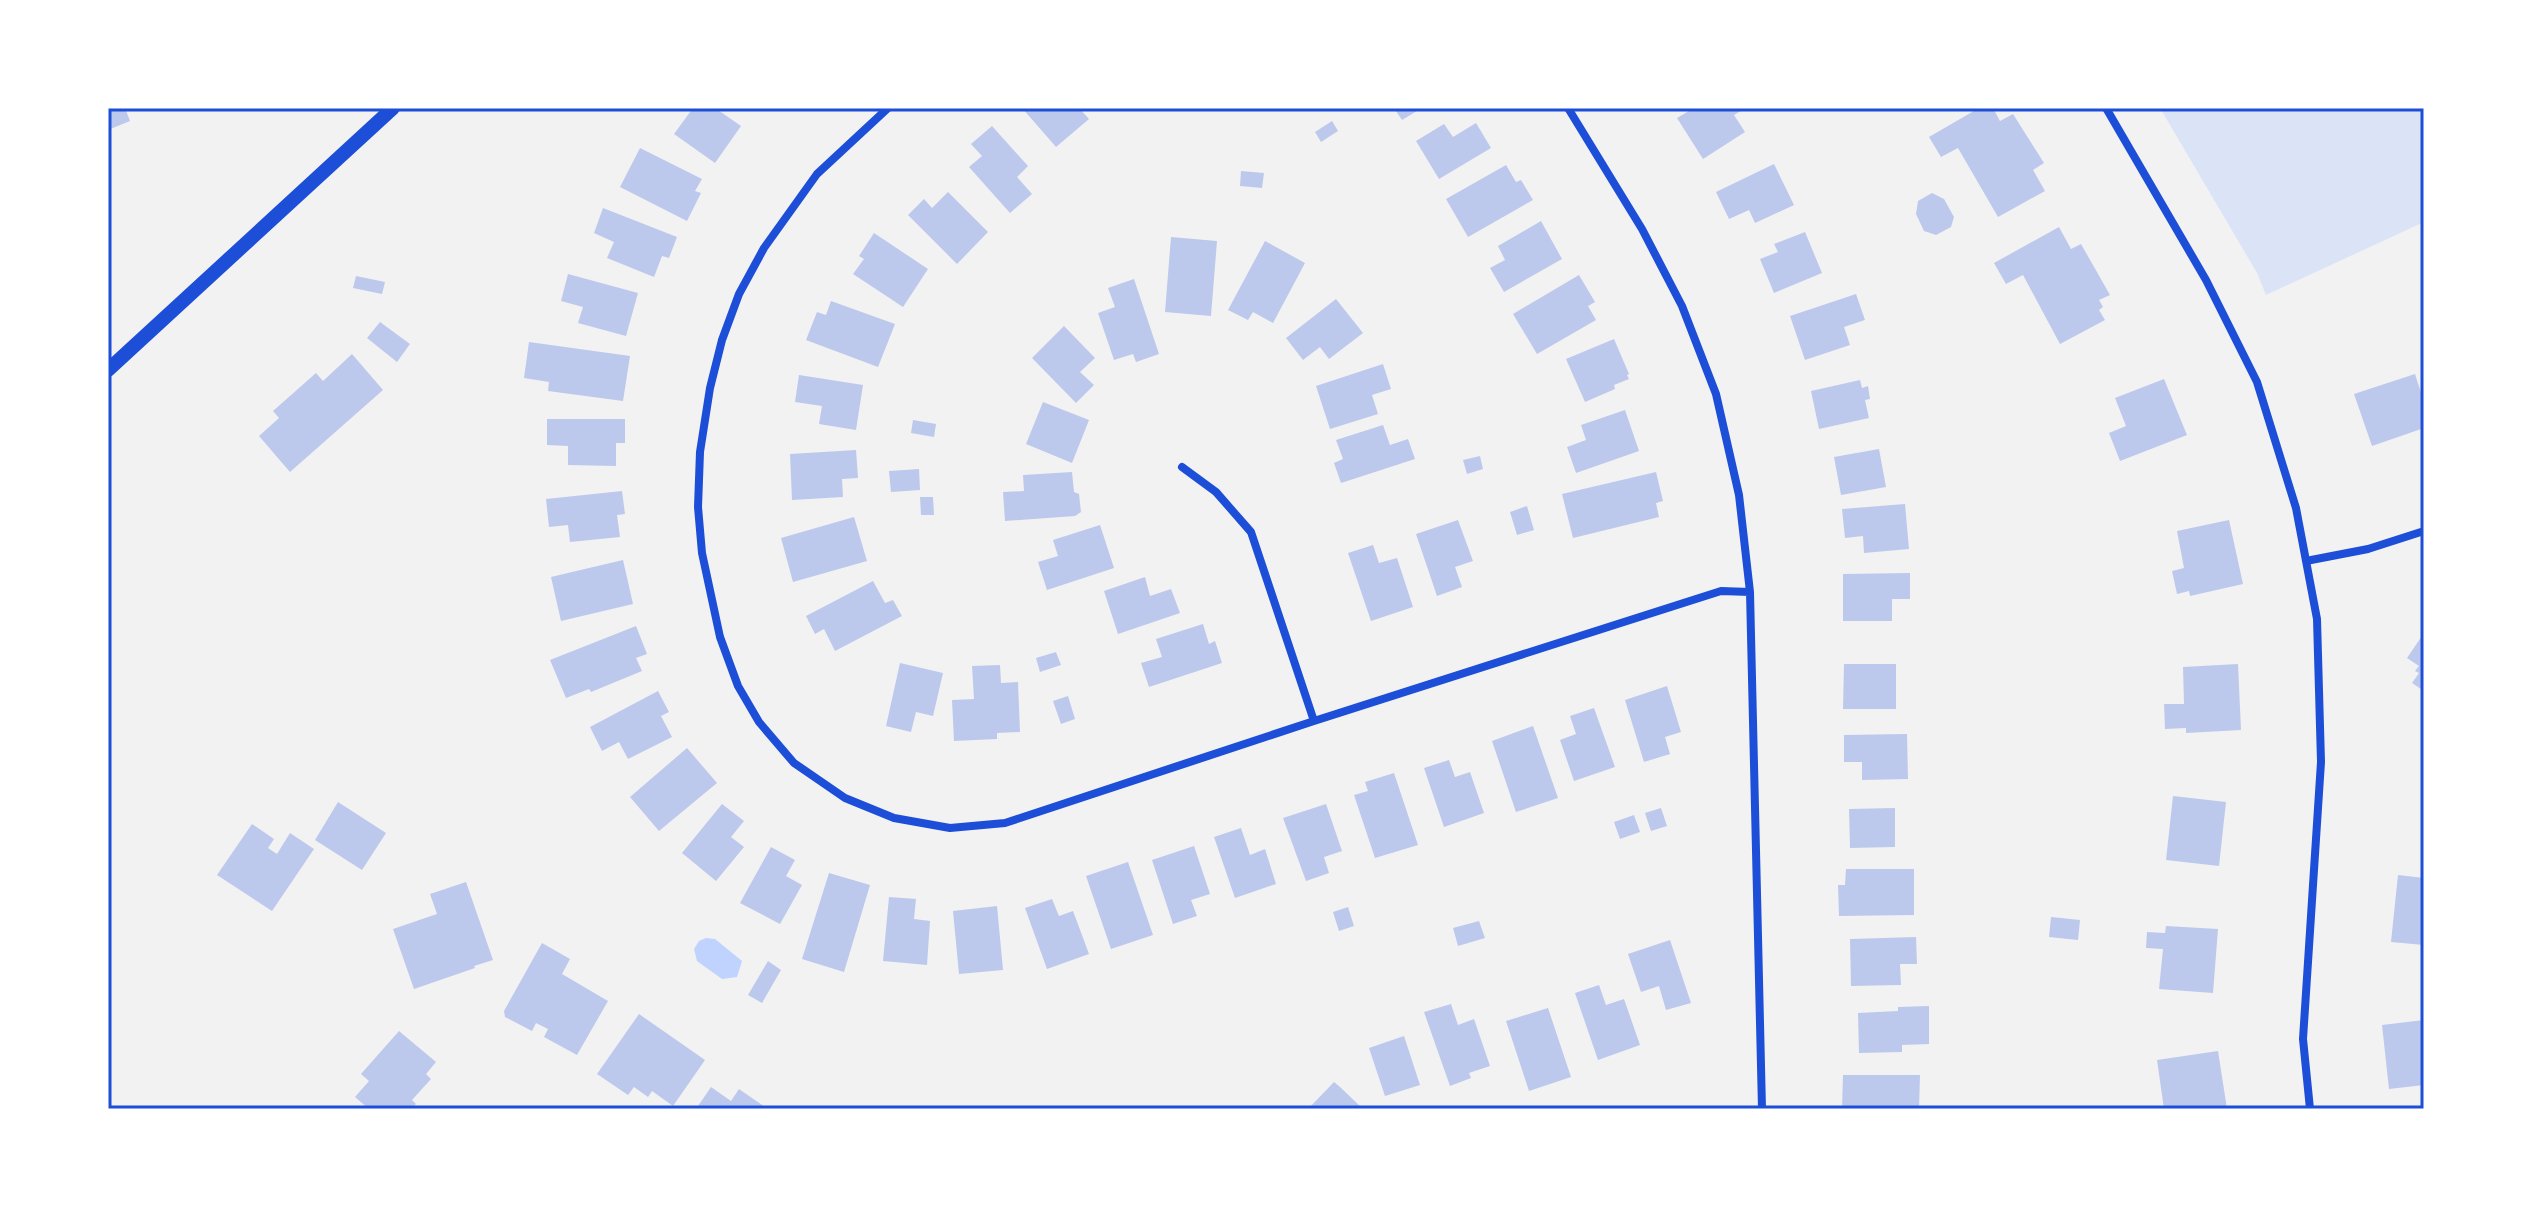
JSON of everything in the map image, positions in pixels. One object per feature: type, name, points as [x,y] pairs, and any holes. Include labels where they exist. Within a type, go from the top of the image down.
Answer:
[{"type":"street","points":[[108,370],[393,108]]},
{"type":"street","points":[[888,108],[817,174],[764,248],[739,294],[722,340],[710,388],[700,452],[698,507],[702,553],[720,637],[738,686],[759,722],[794,763],[845,798],[894,818],[950,828],[1005,823],[1721,591],[1750,592]]},
{"type":"street","points":[[1568,108],[1642,229],[1682,306],[1716,394],[1739,495],[1750,592],[1760,1109]]},
{"type":"street","points":[[2106,108],[2206,280],[2257,382],[2296,508],[2317,619],[2321,762],[2303,1039],[2310,1109]]},
{"type":"street","points":[[1182,467],[1216,492],[1251,532],[1314,721]]},
{"type":"street","points":[[2306,561],[2368,549],[2424,531]]},
{"type":"shaded area","points":[[2160,108],[2424,108],[2424,222],[2266,295],[2257,273]]},
{"type":"water","points":[[715,939],[742,961],[737,977],[722,979],[697,961],[694,949],[699,941]]},
{"type":"building","points":[[108,108],[125,108],[130,121],[108,130]]},
{"type":"building","points":[[693,108],[715,108],[741,126],[715,163],[674,134]]},
{"type":"building","points":[[1022,108],[1079,108],[1089,119],[1056,147]]},
{"type":"building","points":[[1394,108],[1422,108],[1402,120]]},
{"type":"building","points":[[1694,108],[1746,108],[1734,115],[1745,132],[1703,159],[1677,118]]},
{"type":"building","points":[[1979,108],[1993,108],[2000,121],[2013,114],[2044,163],[2033,170],[2045,191],[1998,217],[1958,148],[1941,157],[1929,137]]},
{"type":"building","points":[[1332,121],[1338,131],[1321,142],[1315,132]]},
{"type":"building","points":[[1476,123],[1491,148],[1439,179],[1416,141],[1444,124],[1453,137]]},
{"type":"building","points":[[992,126],[1028,166],[1017,177],[1032,194],[1010,213],[969,167],[982,156],[971,144]]},
{"type":"building","points":[[640,148],[702,179],[695,191],[701,193],[687,221],[620,187]]},
{"type":"building","points":[[1774,164],[1794,205],[1755,223],[1749,210],[1729,219],[1716,192]]},
{"type":"building","points":[[1506,165],[1516,182],[1521,180],[1533,200],[1468,237],[1446,199]]},
{"type":"building","points":[[1241,171],[1264,173],[1262,188],[1240,186]]},
{"type":"building","points":[[948,192],[988,232],[957,264],[908,215],[924,199],[932,208]]},
{"type":"building","points":[[1932,193],[1944,199],[1954,217],[1951,227],[1936,235],[1924,231],[1916,214],[1918,201]]},
{"type":"building","points":[[603,208],[677,237],[669,258],[662,256],[654,277],[607,258],[614,242],[594,233]]},
{"type":"building","points":[[1541,221],[1562,259],[1504,292],[1490,268],[1505,260],[1498,246]]},
{"type":"building","points":[[2059,227],[2071,249],[2081,244],[2110,295],[2099,300],[2103,307],[2099,310],[2105,320],[2060,344],[2023,275],[2006,284],[1994,263]]},
{"type":"building","points":[[1805,232],[1822,273],[1774,293],[1760,259],[1778,252],[1774,244]]},
{"type":"building","points":[[874,233],[928,269],[903,307],[853,274],[864,259],[859,256]]},
{"type":"building","points":[[1171,237],[1217,241],[1211,316],[1165,312]]},
{"type":"building","points":[[1265,241],[1305,263],[1273,323],[1253,312],[1248,320],[1228,310]]},
{"type":"building","points":[[568,274],[638,293],[626,336],[578,323],[583,307],[561,301]]},
{"type":"building","points":[[1579,275],[1595,302],[1588,306],[1596,320],[1537,354],[1513,314]]},
{"type":"building","points":[[356,276],[385,282],[382,294],[353,288]]},
{"type":"building","points":[[1134,279],[1159,354],[1136,362],[1133,354],[1114,360],[1098,313],[1115,307],[1108,288]]},
{"type":"building","points":[[1856,294],[1865,320],[1844,327],[1850,345],[1805,360],[1790,316]]},
{"type":"building","points":[[1336,299],[1363,333],[1329,359],[1320,347],[1303,360],[1286,338]]},
{"type":"building","points":[[831,301],[895,324],[878,367],[806,340],[817,312],[826,315]]},
{"type":"building","points":[[380,322],[410,344],[397,362],[367,338]]},
{"type":"building","points":[[1064,326],[1095,358],[1080,372],[1094,385],[1076,403],[1032,358]]},
{"type":"building","points":[[1614,339],[1629,379],[1585,402],[1566,359]]},
{"type":"building","points":[[529,342],[630,356],[623,401],[548,391],[549,382],[524,378]]},
{"type":"building","points":[[352,354],[383,390],[290,472],[259,436],[279,418],[273,411],[316,373],[323,381]]},
{"type":"building","points":[[1383,364],[1391,389],[1372,395],[1378,414],[1330,429],[1316,386]]},
{"type":"building","points":[[2415,374],[2424,402],[2424,428],[2372,446],[2354,394]]},
{"type":"building","points":[[799,375],[863,385],[856,430],[819,424],[822,406],[795,402]]},
{"type":"building","points":[[2164,379],[2187,435],[2120,461],[2109,433],[2126,426],[2115,398]]},
{"type":"building","points":[[1860,380],[1862,388],[1868,386],[1870,399],[1865,400],[1869,418],[1819,429],[1811,391]]},
{"type":"building","points":[[1043,402],[1089,420],[1072,463],[1026,444]]},
{"type":"building","points":[[1625,410],[1639,451],[1576,473],[1567,447],[1586,440],[1581,425]]},
{"type":"building","points":[[547,419],[625,419],[625,443],[616,443],[616,466],[568,465],[568,446],[547,445]]},
{"type":"building","points":[[913,420],[936,424],[934,437],[911,433]]},
{"type":"building","points":[[1383,425],[1390,445],[1408,439],[1415,459],[1341,483],[1334,463],[1343,459],[1336,440]]},
{"type":"building","points":[[1879,449],[1886,487],[1841,495],[1834,457]]},
{"type":"building","points":[[856,450],[858,478],[842,479],[843,497],[792,500],[790,454]]},
{"type":"building","points":[[1480,456],[1483,469],[1467,474],[1463,460]]},
{"type":"building","points":[[919,469],[920,490],[891,492],[889,471]]},
{"type":"building","points":[[1072,472],[1074,492],[1079,494],[1081,512],[1075,516],[1005,521],[1003,492],[1024,491],[1023,475]]},
{"type":"building","points":[[1656,472],[1663,501],[1656,503],[1659,517],[1573,538],[1562,494]]},
{"type":"building","points":[[622,491],[625,514],[617,515],[620,537],[570,542],[568,525],[549,527],[546,499]]},
{"type":"building","points":[[920,497],[933,497],[934,515],[921,515]]},
{"type":"building","points":[[1905,504],[1909,549],[1864,553],[1863,536],[1845,538],[1842,509]]},
{"type":"building","points":[[1527,506],[1534,530],[1517,535],[1510,512]]},
{"type":"building","points":[[854,517],[867,561],[793,582],[781,538]]},
{"type":"building","points":[[1458,520],[1473,561],[1455,567],[1462,587],[1437,596],[1416,534]]},
{"type":"building","points":[[2229,520],[2243,584],[2190,596],[2189,591],[2177,594],[2172,571],[2184,568],[2177,531]]},
{"type":"building","points":[[1100,525],[1114,568],[1047,590],[1038,562],[1058,556],[1053,540]]},
{"type":"building","points":[[1373,545],[1379,563],[1397,558],[1413,607],[1371,621],[1348,553]]},
{"type":"building","points":[[623,560],[633,604],[561,621],[551,577]]},
{"type":"building","points":[[1910,573],[1910,599],[1892,599],[1892,621],[1843,621],[1843,574]]},
{"type":"building","points":[[1145,577],[1150,596],[1171,589],[1180,613],[1118,634],[1104,591]]},
{"type":"building","points":[[873,581],[885,603],[893,600],[902,616],[835,651],[824,629],[815,634],[806,616]]},
{"type":"building","points":[[1203,624],[1209,644],[1215,641],[1222,663],[1149,687],[1141,663],[1162,657],[1156,639]]},
{"type":"building","points":[[636,626],[647,654],[636,658],[642,671],[591,692],[589,689],[566,698],[550,660]]},
{"type":"building","points":[[2424,633],[2424,691],[2412,683],[2419,673],[2415,671],[2419,666],[2407,658]]},
{"type":"building","points":[[1056,652],[1061,665],[1040,672],[1036,658]]},
{"type":"building","points":[[900,663],[943,673],[933,716],[916,712],[911,732],[886,726]]},
{"type":"building","points":[[1844,664],[1896,664],[1896,709],[1843,709]]},
{"type":"building","points":[[2238,664],[2241,730],[2186,733],[2186,728],[2165,729],[2164,704],[2184,704],[2183,667]]},
{"type":"building","points":[[1000,665],[1001,683],[1018,682],[1020,732],[997,733],[997,739],[954,741],[952,700],[974,699],[972,666]]},
{"type":"building","points":[[1667,686],[1681,732],[1665,737],[1670,754],[1644,762],[1625,700]]},
{"type":"building","points":[[658,691],[669,712],[661,716],[672,737],[628,759],[619,742],[602,751],[590,727]]},
{"type":"building","points":[[1068,696],[1075,719],[1061,724],[1053,701]]},
{"type":"building","points":[[1594,708],[1615,767],[1574,781],[1560,740],[1576,734],[1570,716]]},
{"type":"building","points":[[1533,726],[1558,798],[1516,812],[1492,741]]},
{"type":"building","points":[[1907,734],[1908,779],[1862,780],[1862,762],[1844,762],[1844,735]]},
{"type":"building","points":[[687,748],[717,783],[659,831],[630,797]]},
{"type":"building","points":[[1449,760],[1455,777],[1470,772],[1484,813],[1444,827],[1424,768]]},
{"type":"building","points":[[1394,773],[1418,845],[1375,858],[1354,795],[1368,791],[1365,782]]},
{"type":"building","points":[[2173,796],[2226,802],[2219,866],[2166,860]]},
{"type":"building","points":[[338,802],[386,833],[362,870],[315,840]]},
{"type":"building","points":[[722,804],[744,821],[731,837],[744,847],[716,881],[682,853]]},
{"type":"building","points":[[1326,804],[1342,851],[1324,857],[1329,873],[1306,881],[1283,818]]},
{"type":"building","points":[[1661,808],[1667,826],[1651,831],[1645,813]]},
{"type":"building","points":[[1895,808],[1895,847],[1850,848],[1849,809]]},
{"type":"building","points":[[1634,815],[1640,832],[1620,839],[1614,822]]},
{"type":"building","points":[[252,824],[274,839],[268,848],[277,854],[290,833],[314,849],[272,911],[217,875]]},
{"type":"building","points":[[1241,828],[1250,855],[1265,849],[1276,884],[1235,898],[1214,837]]},
{"type":"building","points":[[1194,846],[1210,894],[1191,900],[1197,916],[1173,924],[1152,860]]},
{"type":"building","points":[[771,847],[795,860],[786,876],[802,885],[780,924],[740,903]]},
{"type":"building","points":[[1128,862],[1153,935],[1111,949],[1086,876]]},
{"type":"building","points":[[1846,869],[1914,869],[1914,915],[1839,916],[1838,885],[1845,885]]},
{"type":"building","points":[[829,873],[870,885],[844,972],[802,959]]},
{"type":"building","points":[[2398,875],[2424,878],[2424,945],[2391,942]]},
{"type":"building","points":[[466,882],[493,960],[414,989],[393,929],[437,914],[430,894]]},
{"type":"building","points":[[889,897],[916,899],[914,919],[930,921],[927,965],[883,961]]},
{"type":"building","points":[[1052,899],[1059,916],[1073,911],[1089,954],[1047,969],[1025,908]]},
{"type":"building","points":[[997,906],[1003,970],[959,974],[953,911]]},
{"type":"building","points":[[1348,907],[1354,926],[1339,931],[1333,912]]},
{"type":"building","points":[[2051,917],[2080,920],[2078,940],[2049,937]]},
{"type":"building","points":[[1479,921],[1485,938],[1458,946],[1453,928]]},
{"type":"building","points":[[2166,926],[2218,929],[2213,993],[2159,989],[2163,949],[2146,948],[2147,932],[2165,933]]},
{"type":"building","points":[[1916,937],[1917,964],[1900,964],[1901,985],[1851,986],[1850,939]]},
{"type":"building","points":[[1670,940],[1691,1003],[1666,1010],[1659,986],[1641,992],[1628,954]]},
{"type":"building","points":[[542,943],[570,959],[562,974],[608,1001],[577,1055],[544,1037],[548,1029],[536,1023],[532,1031],[505,1017],[504,1011]]},
{"type":"building","points":[[768,961],[781,970],[762,1003],[748,995]]},
{"type":"building","points":[[1599,985],[1606,1005],[1624,999],[1640,1045],[1598,1060],[1575,993]]},
{"type":"building","points":[[1451,1004],[1458,1025],[1474,1019],[1490,1066],[1469,1073],[1471,1078],[1450,1086],[1424,1012]]},
{"type":"building","points":[[1929,1006],[1929,1044],[1902,1045],[1902,1052],[1859,1053],[1858,1013]]},
{"type":"building","points":[[1548,1008],[1571,1077],[1529,1091],[1506,1021]]},
{"type":"building","points":[[639,1014],[705,1060],[673,1106],[652,1091],[648,1097],[634,1087],[628,1095],[597,1074]]},
{"type":"building","points":[[2424,1020],[2424,1085],[2389,1089],[2382,1025]]},
{"type":"building","points":[[399,1031],[436,1062],[426,1074],[431,1079],[412,1100],[416,1104],[411,1109],[369,1109],[355,1097],[369,1081],[361,1074]]},
{"type":"building","points":[[1404,1036],[1420,1085],[1385,1096],[1369,1048]]},
{"type":"building","points":[[2218,1051],[2227,1109],[2164,1109],[2157,1060]]},
{"type":"building","points":[[1843,1075],[1920,1075],[1919,1109],[1842,1109]]},
{"type":"building","points":[[1334,1082],[1340,1087],[1363,1109],[1308,1109]]},
{"type":"building","points":[[711,1087],[731,1101],[739,1089],[768,1109],[696,1109]]}]
